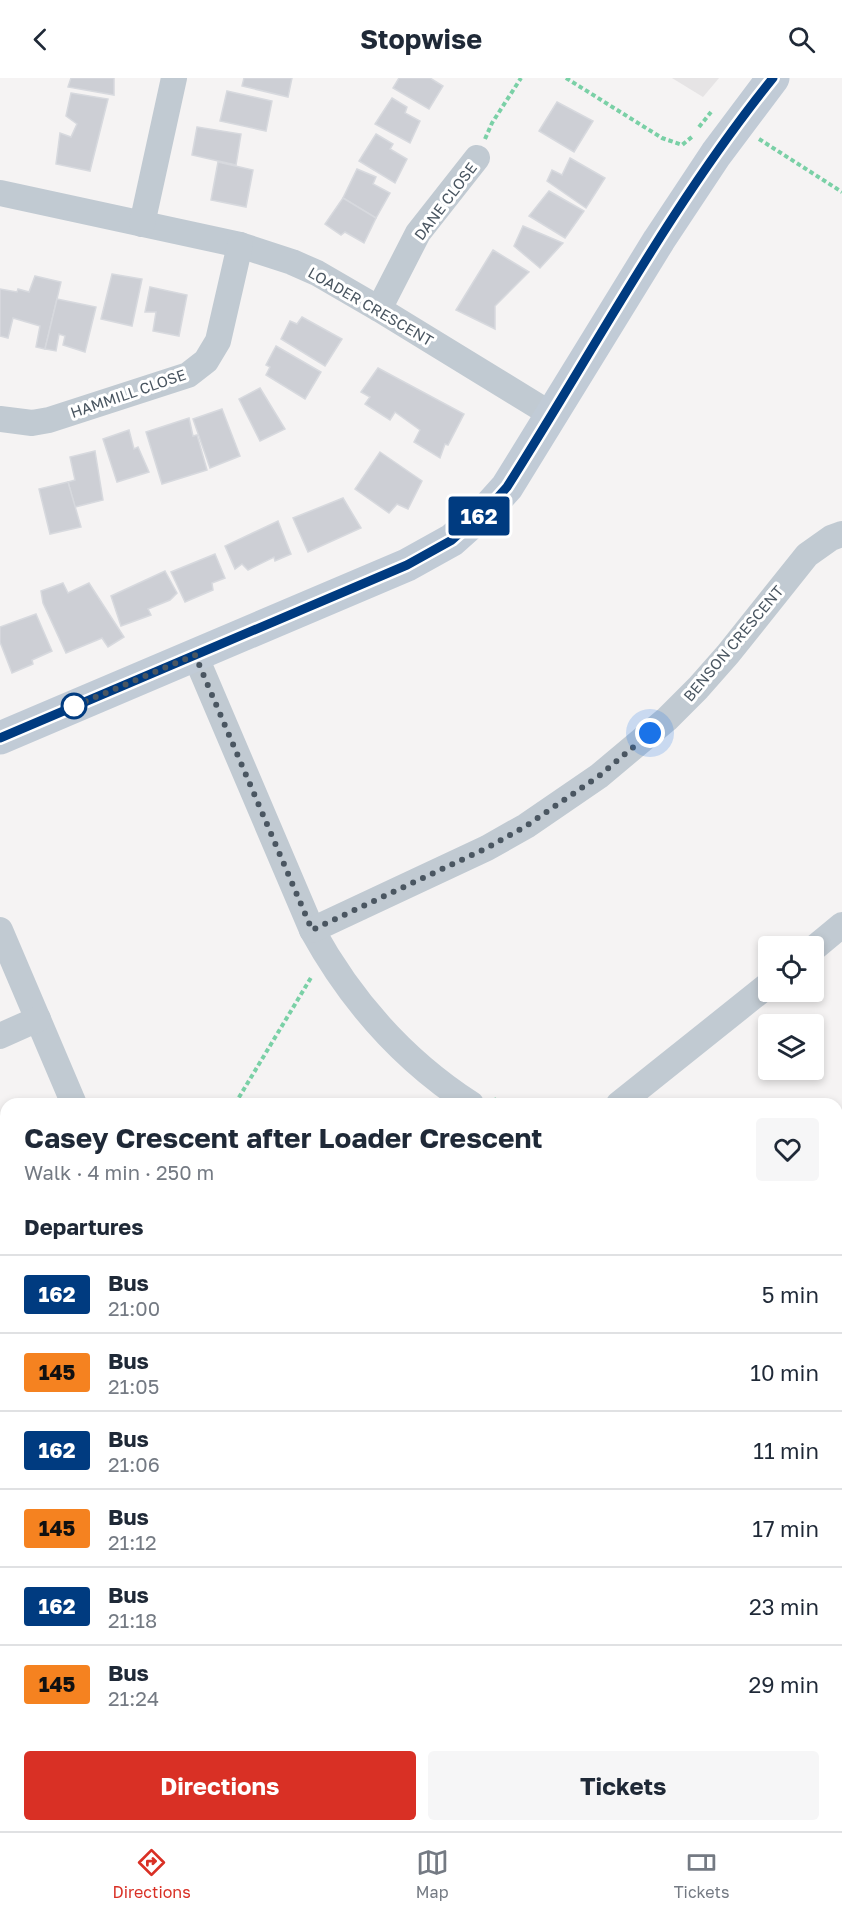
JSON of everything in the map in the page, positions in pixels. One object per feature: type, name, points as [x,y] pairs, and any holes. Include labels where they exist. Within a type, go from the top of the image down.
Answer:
[{"type":"street","points":[[142,224],[174,78]]},
{"type":"street","points":[[0,738],[407,565],[452,540],[490,506],[507,487],[665,231],[732,131],[773,78]]},
{"type":"street","name":"DANE CLOSE","points":[[379,309],[418,233],[477,158]]},
{"type":"street","name":"LOADER CRESCENT","points":[[0,192],[240,245],[292,262],[317,273],[379,309],[552,415]]},
{"type":"street","name":"HAMMILL CLOSE","points":[[0,419],[32,423],[50,420],[188,375],[206,361],[218,341],[240,245]]},
{"type":"street","name":"BENSON CRESCENT","points":[[312,930],[487,848],[526,826],[599,776],[667,719],[698,688],[807,555],[831,538],[842,534]]},
{"type":"street","points":[[195,655],[312,930],[327,957],[362,1008],[405,1053],[462,1098]]},
{"type":"street","points":[[824,940],[842,925]]},
{"type":"street","points":[[0,930],[71,1098]]},
{"type":"street","points":[[627,1098],[758,993]]},
{"type":"street","points":[[0,1036],[38,1019]]},
{"type":"path","points":[[477,158],[492,123],[521,78]]},
{"type":"path","points":[[239,1098],[316,969]]},
{"type":"shaded area","points":[[672,78],[719,78],[703,97]]},
{"type":"building","points":[[71,78],[114,78],[114,95],[68,87]]},
{"type":"building","points":[[244,78],[292,78],[288,97],[242,86]]},
{"type":"building","points":[[399,78],[430,78],[443,86],[429,109],[393,88]]},
{"type":"building","points":[[227,91],[272,101],[266,131],[220,121]]},
{"type":"building","points":[[71,93],[108,99],[90,171],[56,164],[60,133],[71,137],[77,124],[66,116]]},
{"type":"building","points":[[392,98],[407,107],[405,113],[420,121],[410,143],[375,124]]},
{"type":"building","points":[[557,102],[593,121],[574,152],[539,131]]},
{"type":"building","points":[[197,127],[241,134],[236,165],[192,155]]},
{"type":"building","points":[[376,134],[393,144],[390,149],[407,159],[395,183],[359,161]]},
{"type":"building","points":[[570,158],[605,178],[586,208],[547,181],[552,170],[562,175]]},
{"type":"building","points":[[218,162],[253,170],[246,207],[211,200]]},
{"type":"building","points":[[357,169],[376,177],[373,184],[390,193],[376,218],[343,198]]},
{"type":"building","points":[[549,191],[584,211],[565,238],[529,216]]},
{"type":"building","points":[[343,198],[376,218],[364,243],[345,232],[341,235],[325,224]]},
{"type":"building","points":[[523,226],[563,243],[540,268],[514,246]]},
{"type":"building","points":[[493,250],[529,272],[495,306],[495,329],[456,310]]},
{"type":"building","points":[[112,274],[142,279],[132,326],[101,319]]},
{"type":"building","points":[[35,276],[61,282],[45,349],[36,347],[40,326],[13,318],[8,338],[0,336],[0,289],[17,292],[18,289],[29,292]]},
{"type":"building","points":[[150,287],[187,295],[179,336],[153,331],[156,312],[145,312]]},
{"type":"building","points":[[57,299],[96,307],[85,352],[63,345],[65,336],[59,334],[56,351],[45,349]]},
{"type":"building","points":[[302,317],[342,339],[325,366],[281,339],[290,321],[297,324]]},
{"type":"building","points":[[276,346],[321,372],[305,399],[266,375],[270,367],[266,365]]},
{"type":"building","points":[[378,368],[464,414],[448,445],[445,444],[440,458],[414,442],[420,430],[395,412],[390,420],[365,404],[370,397],[361,392]]},
{"type":"building","points":[[260,388],[285,429],[260,441],[239,399]]},
{"type":"building","points":[[222,409],[240,456],[210,468],[193,419]]},
{"type":"building","points":[[189,418],[193,436],[197,435],[207,470],[162,484],[146,432]]},
{"type":"building","points":[[129,430],[134,449],[138,447],[149,472],[117,482],[103,439]]},
{"type":"building","points":[[95,451],[103,500],[75,507],[68,482],[75,480],[70,457]]},
{"type":"building","points":[[380,452],[422,481],[408,509],[397,504],[389,513],[355,489]]},
{"type":"building","points":[[68,482],[81,527],[50,534],[39,489]]},
{"type":"building","points":[[343,498],[361,528],[308,552],[293,518]]},
{"type":"building","points":[[278,521],[291,554],[275,561],[274,557],[248,570],[242,564],[235,569],[225,546]]},
{"type":"building","points":[[215,554],[225,578],[212,583],[213,590],[185,602],[171,572]]},
{"type":"building","points":[[165,571],[177,593],[170,600],[148,609],[151,615],[121,626],[111,596]]},
{"type":"building","points":[[63,583],[68,593],[89,583],[124,637],[108,647],[102,638],[66,653],[43,603],[41,591]]},
{"type":"building","points":[[36,614],[52,651],[32,660],[33,664],[12,673],[0,642],[0,627]]},
{"type":"bus line","name":"162","points":[[0,738],[407,565],[452,540],[490,506],[507,487],[659,240],[737,124],[773,78]]},
{"type":"route","points":[[74,706],[70,708],[195,655],[312,930],[487,848],[526,826],[599,776],[650,733]]}]
